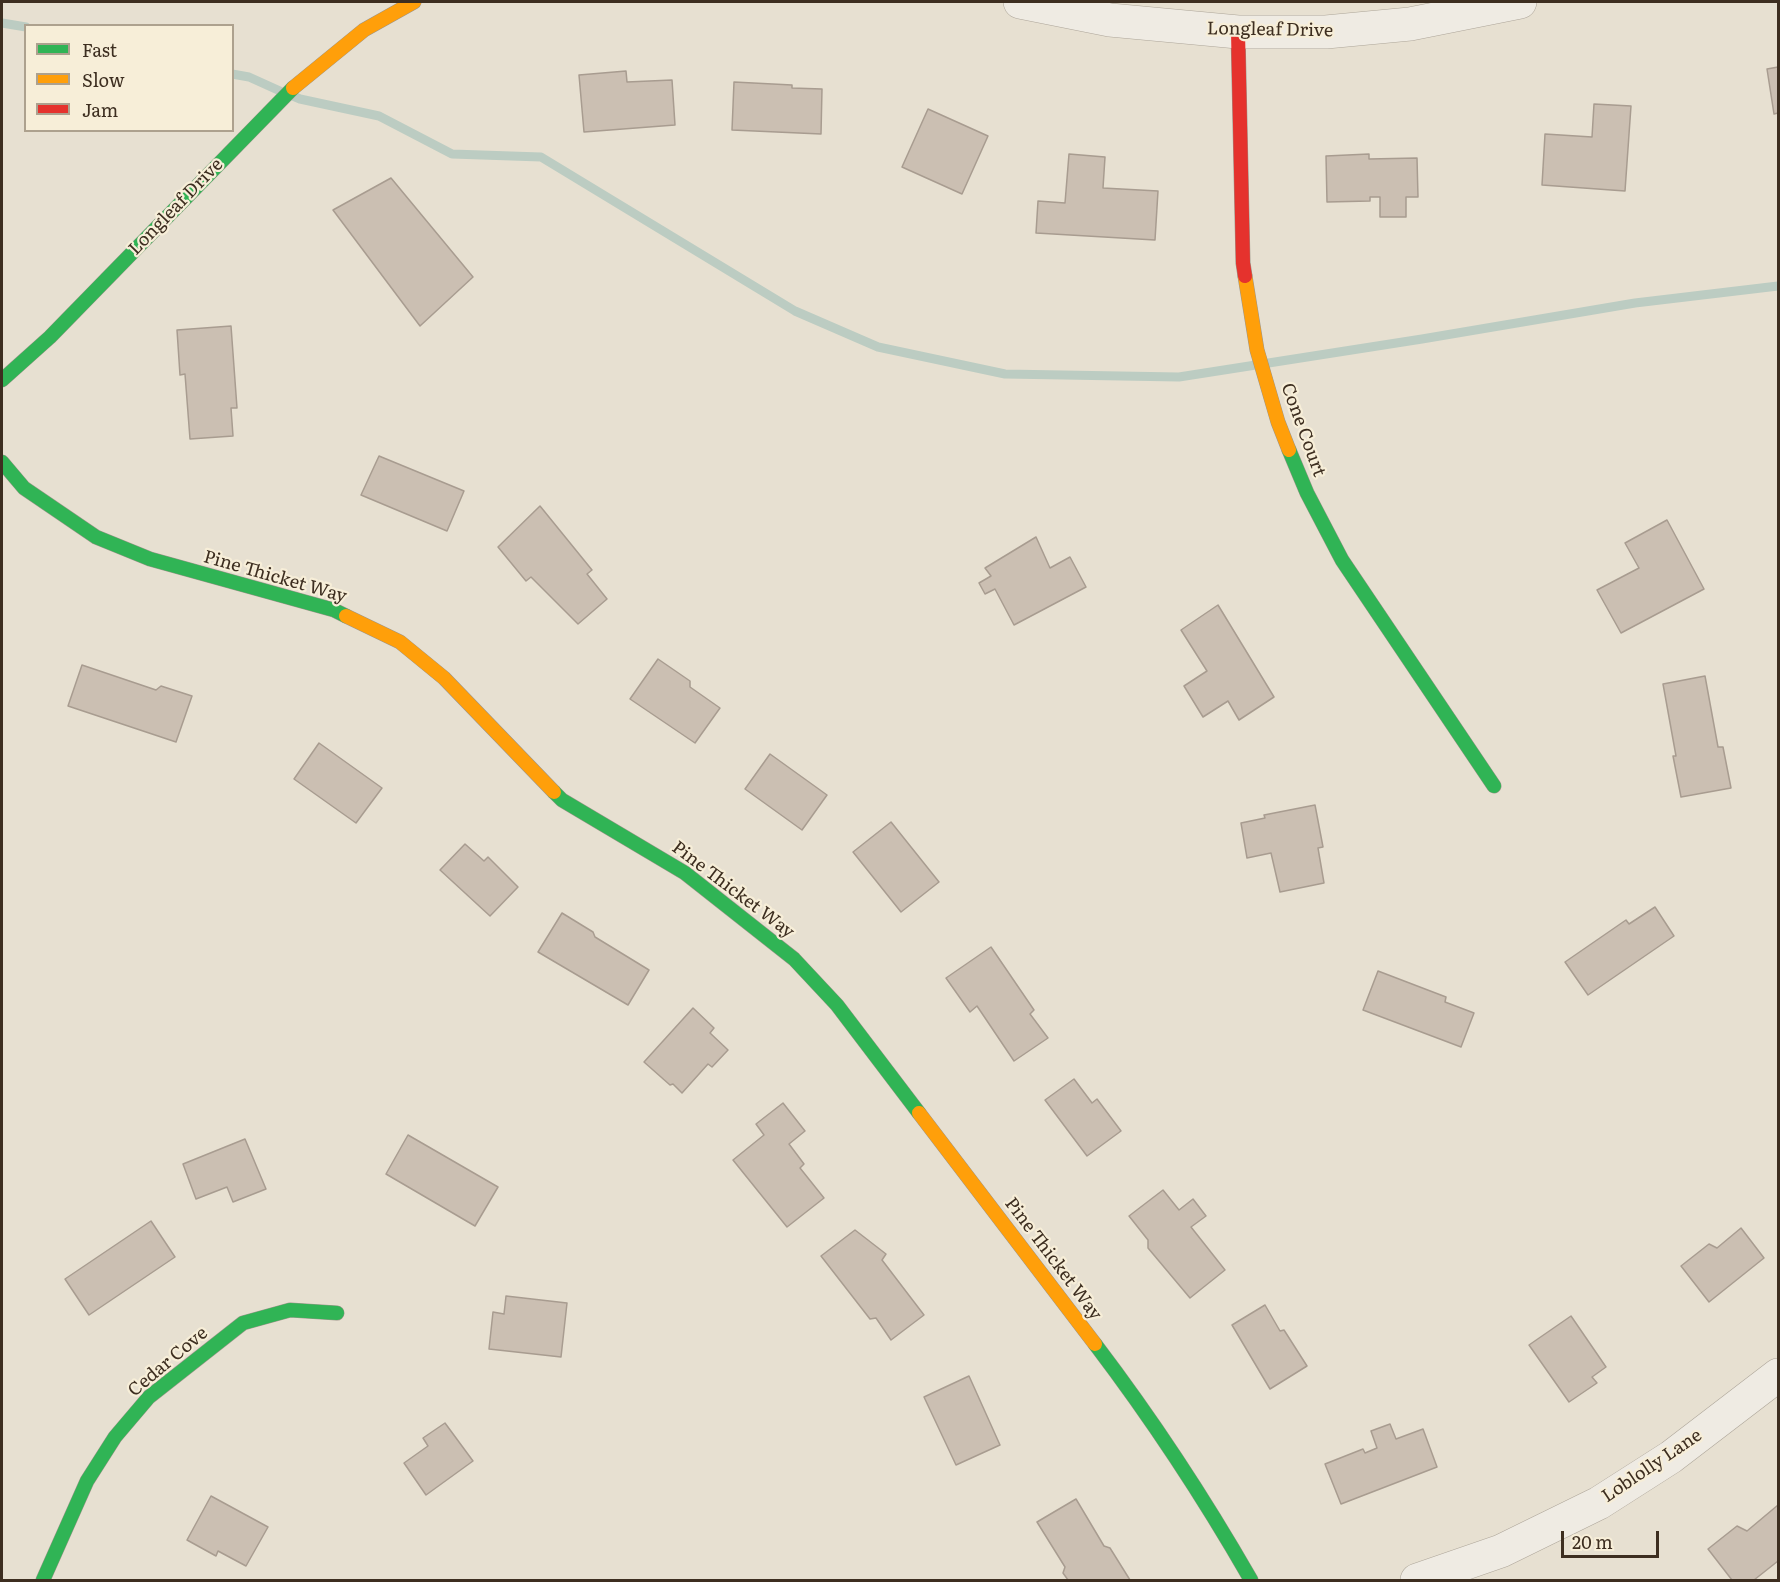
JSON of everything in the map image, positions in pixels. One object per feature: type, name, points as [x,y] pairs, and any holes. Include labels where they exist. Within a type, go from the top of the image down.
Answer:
[{"type":"street","name":"Longleaf Drive","points":[[2,380],[50,337],[286,93],[364,30],[414,2]]},
{"type":"street","name":"Longleaf Drive","points":[[1020,2],[1110,20],[1238,32],[1326,32],[1410,24],[1520,2]]},
{"type":"street","name":"Cone Court","points":[[1238,32],[1243,262],[1257,350],[1278,422],[1307,493],[1342,560],[1494,786]]},
{"type":"street","name":"Pine Thicket Way","points":[[2,462],[24,488],[96,537],[150,559],[334,610],[400,642],[444,678],[562,800],[685,873],[794,958],[837,1005],[1133,1394],[1213,1514],[1251,1581]]},
{"type":"street","name":"Cedar Cove","points":[[43,1581],[87,1481],[115,1437],[149,1397],[243,1323],[290,1310],[337,1313]]},
{"type":"street","name":"Loblolly Lane","points":[[1417,1581],[1501,1551],[1599,1503],[1671,1457],[1779,1375]]},
{"type":"building","points":[[1778,67],[1778,113],[1774,114],[1767,69]]},
{"type":"building","points":[[626,71],[627,82],[672,80],[675,125],[584,132],[579,75]]},
{"type":"building","points":[[734,82],[822,89],[821,134],[732,130]]},
{"type":"building","points":[[1594,104],[1631,106],[1625,191],[1542,185],[1545,134],[1592,137]]},
{"type":"building","points":[[928,109],[988,136],[962,194],[902,167]]},
{"type":"building","points":[[1069,154],[1105,157],[1103,188],[1158,191],[1155,240],[1036,233],[1038,201],[1065,203]]},
{"type":"building","points":[[1369,154],[1369,159],[1417,158],[1418,197],[1406,197],[1406,217],[1380,217],[1380,197],[1370,197],[1370,201],[1327,202],[1326,156]]},
{"type":"building","points":[[391,178],[473,277],[420,326],[333,210]]},
{"type":"building","points":[[231,326],[237,408],[231,408],[233,436],[190,439],[185,374],[180,375],[177,330]]},
{"type":"building","points":[[379,456],[464,491],[447,531],[361,495]]},
{"type":"building","points":[[540,506],[592,570],[587,574],[607,599],[578,624],[531,577],[526,581],[498,547]]},
{"type":"building","points":[[1667,520],[1704,589],[1621,633],[1597,590],[1639,568],[1625,543]]},
{"type":"building","points":[[1036,537],[1050,568],[1070,557],[1086,587],[1014,625],[995,589],[985,594],[979,583],[991,576],[985,568]]},
{"type":"building","points":[[1218,605],[1274,697],[1239,720],[1228,701],[1203,717],[1184,686],[1207,671],[1181,630]]},
{"type":"building","points":[[658,659],[690,681],[690,687],[720,708],[695,743],[630,699]]},
{"type":"building","points":[[82,665],[156,690],[161,686],[192,696],[176,742],[68,706]]},
{"type":"building","points":[[1705,676],[1718,747],[1723,747],[1731,788],[1681,797],[1663,684]]},
{"type":"building","points":[[319,743],[382,788],[356,823],[294,779]]},
{"type":"building","points":[[770,754],[827,795],[802,830],[745,789]]},
{"type":"building","points":[[1315,805],[1323,847],[1318,848],[1324,883],[1280,892],[1271,853],[1247,858],[1241,823],[1265,818],[1264,815]]},
{"type":"building","points":[[891,822],[939,882],[901,912],[853,852]]},
{"type":"building","points":[[465,844],[484,861],[488,857],[518,887],[490,916],[440,870]]},
{"type":"building","points":[[1655,907],[1674,936],[1588,995],[1565,962],[1626,920],[1629,924]]},
{"type":"building","points":[[562,913],[593,932],[595,937],[649,970],[628,1005],[538,952]]},
{"type":"building","points":[[991,947],[1034,1010],[1030,1014],[1048,1038],[1014,1061],[977,1006],[970,1012],[946,978]]},
{"type":"building","points":[[1378,971],[1446,997],[1445,1002],[1474,1013],[1461,1047],[1363,1010]]},
{"type":"building","points":[[693,1008],[714,1028],[710,1033],[728,1050],[712,1067],[708,1064],[682,1093],[644,1062]]},
{"type":"building","points":[[1074,1079],[1092,1103],[1097,1099],[1121,1131],[1087,1156],[1045,1100]]},
{"type":"building","points":[[783,1103],[805,1131],[789,1144],[804,1164],[800,1168],[824,1198],[787,1227],[733,1160],[764,1135],[756,1124]]},
{"type":"building","points":[[408,1135],[498,1187],[475,1226],[386,1174]]},
{"type":"building","points":[[245,1139],[266,1189],[233,1202],[227,1187],[196,1199],[183,1164]]},
{"type":"building","points":[[1163,1190],[1179,1210],[1193,1199],[1206,1216],[1191,1227],[1225,1270],[1190,1298],[1148,1248],[1148,1240],[1129,1216]]},
{"type":"building","points":[[151,1221],[175,1257],[89,1315],[65,1279]]},
{"type":"building","points":[[1741,1228],[1764,1258],[1709,1302],[1681,1266],[1709,1244],[1717,1248]]},
{"type":"building","points":[[855,1230],[886,1254],[882,1260],[924,1315],[891,1340],[876,1318],[870,1319],[821,1256]]},
{"type":"building","points":[[506,1296],[567,1303],[561,1357],[489,1349],[493,1312],[504,1314]]},
{"type":"building","points":[[1265,1305],[1280,1331],[1284,1330],[1307,1366],[1270,1389],[1232,1325]]},
{"type":"building","points":[[1571,1316],[1606,1367],[1592,1377],[1597,1383],[1569,1402],[1529,1345]]},
{"type":"building","points":[[969,1376],[1000,1445],[956,1465],[924,1397]]},
{"type":"building","points":[[445,1423],[473,1461],[426,1495],[404,1463],[428,1446],[423,1438]]},
{"type":"building","points":[[1390,1424],[1396,1439],[1423,1429],[1437,1467],[1341,1504],[1325,1464],[1363,1449],[1365,1453],[1377,1448],[1371,1431]]},
{"type":"building","points":[[211,1496],[268,1527],[246,1566],[218,1551],[216,1556],[187,1540]]},
{"type":"building","points":[[1076,1499],[1104,1546],[1110,1548],[1130,1580],[1068,1580],[1063,1573],[1065,1567],[1037,1522]]},
{"type":"building","points":[[1778,1505],[1778,1561],[1754,1580],[1732,1580],[1708,1549],[1737,1526],[1747,1531]]},
{"type":"waterway","points":[[2,23],[24,27]]},
{"type":"waterway","points":[[234,74],[249,77],[280,91]]},
{"type":"waterway","points":[[293,96],[379,116],[452,154],[541,157],[795,311],[878,347],[1005,374],[1179,377],[1635,303],[1778,286]]},
{"type":"traffic: fast","points":[[2,380],[50,337],[293,88]]},
{"type":"traffic: fast","points":[[1289,450],[1307,493],[1342,560],[1494,786]]},
{"type":"traffic: fast","points":[[2,462],[24,488],[96,537],[150,559],[334,610],[346,616]]},
{"type":"traffic: fast","points":[[554,792],[562,800],[685,873],[794,959],[837,1005],[919,1113]]},
{"type":"traffic: fast","points":[[43,1580],[87,1481],[115,1437],[149,1397],[243,1323],[290,1310],[337,1313]]},
{"type":"traffic: fast","points":[[1095,1344],[1177,1459],[1251,1580]]},
{"type":"traffic: slow","points":[[293,88],[364,30],[414,2]]},
{"type":"traffic: slow","points":[[1245,276],[1257,350],[1278,422],[1289,450]]},
{"type":"traffic: slow","points":[[346,616],[400,642],[444,678],[554,792]]},
{"type":"traffic: slow","points":[[919,1113],[1095,1344]]},
{"type":"traffic: jam","points":[[1238,32],[1245,276]]}]
